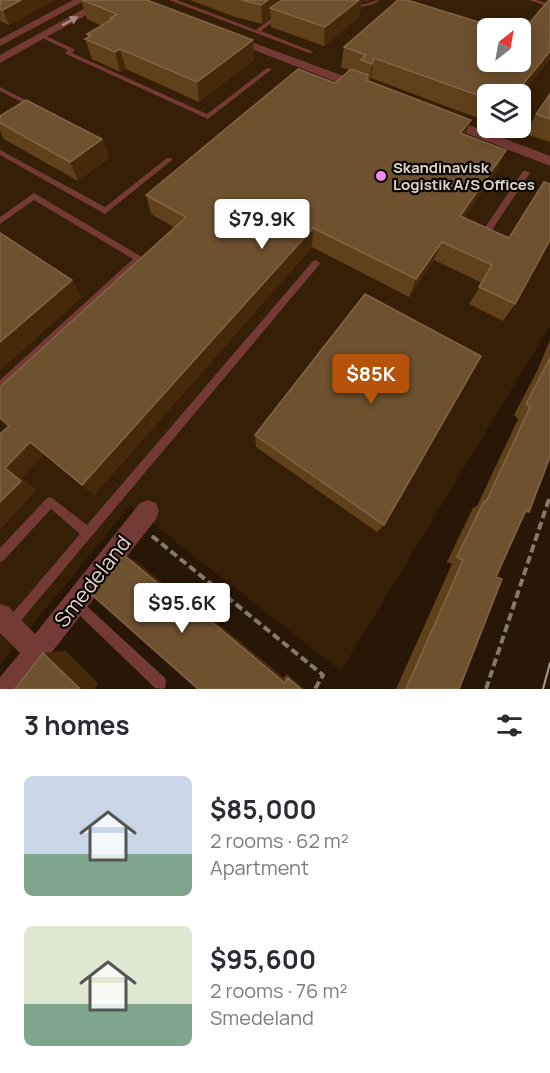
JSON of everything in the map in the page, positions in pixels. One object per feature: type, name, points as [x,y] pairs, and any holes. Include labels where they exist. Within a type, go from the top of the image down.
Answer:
[{"type":"street","points":[[0,43],[81,0]]},
{"type":"street","points":[[0,59],[108,0]]},
{"type":"street","points":[[223,34],[376,93]]},
{"type":"street","points":[[430,114],[550,161]]},
{"type":"street","name":"Smedeland","points":[[7,689],[142,517]]},
{"type":"street","points":[[5,621],[36,652]]},
{"type":"lane","points":[[172,0],[311,52]]},
{"type":"lane","points":[[342,0],[361,6],[370,6],[377,0]]},
{"type":"lane","points":[[531,0],[549,5]]},
{"type":"lane","points":[[257,32],[287,10]]},
{"type":"lane","points":[[42,36],[72,50],[68,53],[208,117],[269,69]]},
{"type":"lane","points":[[0,89],[40,109]]},
{"type":"lane","points":[[0,152],[105,211],[169,160]]},
{"type":"lane","points":[[489,228],[526,173]]},
{"type":"lane","points":[[0,221],[34,196],[140,259],[0,386]]},
{"type":"lane","points":[[5,621],[88,533],[316,263]]},
{"type":"lane","points":[[0,556],[51,502],[88,533]]},
{"type":"lane","points":[[75,603],[160,683]]},
{"type":"path","points":[[486,689],[550,496]]},
{"type":"path","points":[[142,517],[323,675],[315,689]]},
{"type":"shaded area","points":[[0,0],[550,0],[550,326],[341,671],[130,506],[0,665]]},
{"type":"building","points":[[0,0],[21,0],[3,10],[0,9]]},
{"type":"building","points":[[82,0],[147,0],[253,40],[197,82],[120,49],[115,52],[85,39],[91,36],[87,34],[113,19],[110,18],[117,14]]},
{"type":"building","points":[[242,0],[268,0],[261,5]]},
{"type":"building","points":[[282,0],[359,0],[325,27],[270,8]]},
{"type":"building","points":[[398,0],[407,0],[477,22],[477,72],[531,72],[531,21],[550,0],[550,51],[523,84],[477,84],[477,95],[374,58],[372,64],[361,60],[366,55],[344,47]]},
{"type":"building","points":[[298,69],[335,83],[351,69],[368,75],[366,80],[471,120],[460,133],[506,150],[460,216],[509,238],[544,182],[550,184],[550,240],[515,304],[479,287],[492,265],[442,242],[416,279],[313,228],[82,485],[30,442],[5,468],[21,481],[0,502],[0,434],[9,426],[0,418],[0,387],[186,217],[146,195]]},
{"type":"building","points":[[550,94],[550,119],[536,114]]},
{"type":"building","points":[[26,100],[102,139],[70,162],[0,123],[0,116]]},
{"type":"building","points":[[0,233],[72,280],[0,342]]},
{"type":"building","points":[[365,294],[481,356],[384,525],[255,435]]},
{"type":"building","points":[[550,358],[550,457],[529,512],[526,510],[496,577],[502,579],[459,689],[406,689],[463,560],[457,557],[484,501],[486,502],[530,407],[526,404]]},
{"type":"building","points":[[124,555],[191,611],[194,607],[285,683],[288,678],[301,689],[198,689],[92,595]]},
{"type":"building","points":[[43,653],[79,688],[78,689],[15,689]]},
{"type":"tram line","points":[[543,689],[550,663]]},
{"type":"place","name":"Skandinavisk Logistik A/S Offices","points":[[381,176]]}]
